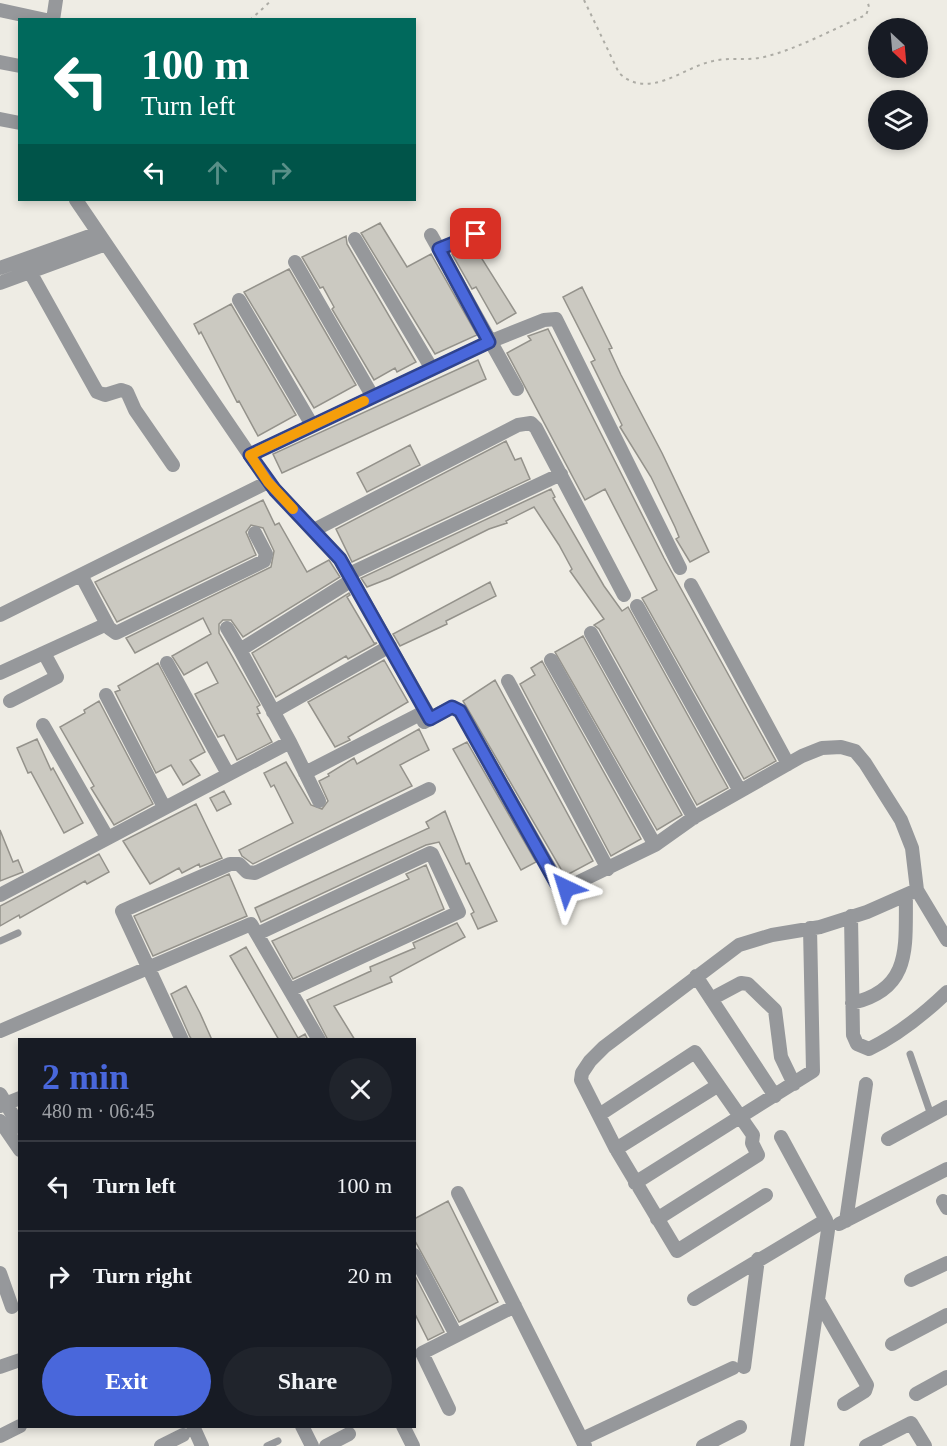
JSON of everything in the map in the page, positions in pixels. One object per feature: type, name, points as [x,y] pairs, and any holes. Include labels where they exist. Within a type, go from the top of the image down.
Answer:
[{"type":"street","points":[[53,18],[56,0]]},
{"type":"street","points":[[0,10],[37,18]]},
{"type":"street","points":[[0,62],[18,66]]},
{"type":"street","points":[[0,119],[18,123]]},
{"type":"street","points":[[77,201],[268,482],[314,530],[351,577],[427,717]]},
{"type":"street","points":[[431,235],[517,389]]},
{"type":"street","points":[[0,268],[102,239]]},
{"type":"street","points":[[0,283],[102,239]]},
{"type":"street","points":[[355,239],[432,369]]},
{"type":"street","points":[[295,262],[373,397]]},
{"type":"street","points":[[30,272],[97,392],[105,395],[125,390],[173,465]]},
{"type":"street","points":[[239,300],[312,425]]},
{"type":"street","points":[[250,455],[489,342],[544,320],[556,319],[680,567]]},
{"type":"street","points":[[314,530],[526,422],[536,428],[624,595]]},
{"type":"street","points":[[240,650],[351,577],[561,474]]},
{"type":"street","points":[[0,615],[268,482]]},
{"type":"street","points":[[81,575],[111,631],[121,632],[264,561],[266,554],[255,533]]},
{"type":"street","points":[[691,585],[788,764]]},
{"type":"street","points":[[637,606],[740,791]]},
{"type":"street","points":[[0,673],[107,624]]},
{"type":"street","points":[[227,628],[290,742],[319,801]]},
{"type":"street","points":[[591,633],[694,818]]},
{"type":"street","points":[[273,712],[390,646]]},
{"type":"street","points":[[10,701],[57,677],[44,652]]},
{"type":"street","points":[[551,660],[655,845]]},
{"type":"street","points":[[167,663],[228,774]]},
{"type":"street","points":[[508,681],[608,868]]},
{"type":"street","points":[[106,695],[164,807]]},
{"type":"street","points":[[305,773],[452,707],[460,711],[558,886],[566,888],[655,845],[694,818],[788,764],[822,748],[841,747],[855,751],[865,763],[910,837],[912,893],[904,962],[900,972],[894,981],[875,994],[852,1003]]},
{"type":"street","points":[[43,725],[107,837]]},
{"type":"street","points":[[0,895],[290,742]]},
{"type":"street","points":[[181,1038],[122,914],[125,909],[230,864],[239,864],[247,872],[255,873],[429,789]]},
{"type":"street","points":[[257,934],[432,854],[458,913],[290,990]]},
{"type":"street","points":[[766,1195],[680,1251],[674,1249],[616,1149],[581,1080],[582,1073],[590,1060],[739,945],[867,912],[912,893]]},
{"type":"street","points":[[912,893],[947,940]]},
{"type":"street","points":[[851,916],[853,1035],[856,1044],[869,1049],[904,1028],[947,992]]},
{"type":"street","points":[[0,1030],[250,924],[318,1038]]},
{"type":"street","points":[[635,1183],[810,1074],[814,1068],[810,928]]},
{"type":"street","points":[[696,976],[776,1096]]},
{"type":"street","points":[[711,999],[735,984],[741,983],[748,984],[772,1005],[777,1017],[780,1057],[794,1084]]},
{"type":"street","points":[[599,1115],[695,1052],[753,1135],[752,1143],[758,1154],[657,1219]]},
{"type":"street","points":[[846,1221],[866,1084]]},
{"type":"street","points":[[616,1149],[717,1086]]},
{"type":"street","points":[[18,1098],[2,1102],[18,1124]]},
{"type":"street","points":[[888,1138],[947,1107]]},
{"type":"street","points":[[0,1121],[18,1147]]},
{"type":"street","points":[[781,1137],[827,1225],[797,1446]]},
{"type":"street","points":[[694,1299],[758,1259],[827,1225],[846,1221],[947,1169]]},
{"type":"street","points":[[458,1193],[584,1443],[739,1367],[758,1259]]},
{"type":"street","points":[[416,1259],[456,1335]]},
{"type":"street","points":[[911,1280],[947,1263]]},
{"type":"street","points":[[0,1273],[10,1307]]},
{"type":"street","points":[[818,1300],[867,1385],[866,1391],[844,1404]]},
{"type":"street","points":[[449,1408],[422,1353],[515,1306]]},
{"type":"street","points":[[892,1344],[947,1315]]},
{"type":"street","points":[[0,1367],[18,1361]]},
{"type":"street","points":[[916,1394],[947,1377]]},
{"type":"street","points":[[866,1446],[911,1423],[925,1446]]},
{"type":"street","points":[[0,1436],[18,1427]]},
{"type":"street","points":[[703,1446],[740,1427]]},
{"type":"street","points":[[303,1428],[312,1446]]},
{"type":"street","points":[[404,1428],[413,1446]]},
{"type":"street","points":[[161,1446],[186,1433],[202,1446]]},
{"type":"street","points":[[326,1446],[350,1436]]},
{"type":"lane","points":[[439,249],[476,234],[492,245]]},
{"type":"lane","points":[[0,941],[18,933]]},
{"type":"lane","points":[[910,1054],[932,1115]]},
{"type":"lane","points":[[267,1446],[278,1441]]},
{"type":"path","points":[[252,18],[272,0]]},
{"type":"path","points":[[584,0],[619,74],[634,82],[654,85],[711,61],[770,56],[866,15],[869,7],[867,0]]},
{"type":"building","points":[[380,223],[407,267],[431,254],[477,335],[435,354],[361,233]]},
{"type":"building","points":[[346,236],[347,244],[416,362],[397,372],[395,368],[374,380],[332,309],[334,307],[323,287],[320,288],[302,257]]},
{"type":"building","points":[[472,243],[516,313],[497,324],[476,287],[472,289],[452,254]]},
{"type":"building","points":[[289,269],[356,385],[314,408],[244,292]]},
{"type":"building","points":[[582,287],[612,348],[609,349],[621,375],[662,453],[709,552],[690,562],[676,539],[679,537],[675,527],[651,477],[620,427],[622,425],[591,362],[595,360],[563,297]]},
{"type":"building","points":[[231,304],[296,415],[258,436],[239,401],[237,402],[201,332],[199,334],[194,324]]},
{"type":"building","points":[[548,329],[664,558],[776,761],[744,779],[642,598],[657,590],[605,489],[585,500],[507,353],[531,340],[528,336]]},
{"type":"building","points":[[478,360],[486,379],[282,473],[273,454]]},
{"type":"building","points":[[506,441],[515,460],[521,458],[530,479],[352,562],[336,529]]},
{"type":"building","points":[[410,445],[420,465],[367,492],[357,473]]},
{"type":"building","points":[[551,489],[555,497],[553,498],[604,586],[622,611],[628,607],[728,788],[697,805],[599,629],[594,625],[604,619],[570,571],[572,569],[559,545],[534,507],[506,521],[507,523],[489,529],[390,578],[367,587],[361,578]]},
{"type":"building","points":[[263,500],[275,525],[279,523],[307,572],[329,560],[340,577],[243,637],[231,620],[223,620],[219,624],[219,633],[260,705],[257,707],[260,713],[257,714],[272,742],[237,760],[224,735],[218,737],[195,694],[218,683],[207,662],[184,675],[172,656],[211,634],[203,618],[135,653],[126,638],[271,567],[274,551],[263,528],[251,525],[246,532],[256,555],[117,622],[95,582]]},
{"type":"building","points":[[490,582],[496,596],[446,621],[447,624],[400,646],[393,634]]},
{"type":"building","points":[[349,593],[347,597],[374,643],[377,643],[348,659],[346,656],[276,697],[252,653]]},
{"type":"building","points":[[583,636],[682,815],[657,830],[555,652]]},
{"type":"building","points":[[384,660],[408,702],[348,737],[350,740],[335,747],[308,702]]},
{"type":"building","points":[[542,661],[641,839],[611,856],[520,684],[535,675],[531,668]]},
{"type":"building","points":[[158,663],[205,752],[190,760],[200,775],[183,785],[171,765],[156,773],[115,692],[120,690],[118,686]]},
{"type":"building","points":[[495,680],[593,861],[565,876],[463,701]]},
{"type":"building","points":[[99,701],[153,804],[114,825],[91,788],[94,786],[60,727],[85,713],[84,710]]},
{"type":"building","points":[[419,729],[429,750],[400,765],[412,786],[253,864],[242,856],[239,850],[293,823],[274,785],[271,787],[264,773],[286,762],[311,805],[322,809],[328,801],[319,781],[354,758],[357,764]]},
{"type":"building","points":[[37,739],[51,770],[53,768],[83,823],[64,833],[31,772],[28,773],[17,748]]},
{"type":"building","points":[[467,742],[536,862],[521,870],[453,749]]},
{"type":"building","points":[[224,791],[231,804],[217,811],[210,798]]},
{"type":"building","points":[[196,804],[222,858],[200,867],[199,864],[182,873],[179,868],[150,884],[123,841]]},
{"type":"building","points":[[445,811],[466,864],[469,863],[497,921],[478,929],[471,914],[474,912],[439,842],[426,845],[261,922],[255,908],[429,828],[426,822]]},
{"type":"building","points":[[0,830],[13,862],[18,860],[23,872],[0,881]]},
{"type":"building","points":[[99,854],[109,872],[87,884],[85,881],[20,918],[19,915],[0,926],[0,906]]},
{"type":"building","points":[[426,865],[444,909],[293,979],[272,941],[409,879],[406,874]]},
{"type":"building","points":[[229,874],[247,916],[153,956],[134,916]]},
{"type":"building","points":[[457,923],[465,937],[390,977],[392,982],[334,1006],[354,1038],[327,1038],[307,1000],[371,971],[370,967],[415,948],[413,943]]},
{"type":"building","points":[[246,947],[298,1038],[278,1038],[230,956]]},
{"type":"building","points":[[186,986],[211,1038],[191,1038],[171,994]]},
{"type":"building","points":[[448,1201],[498,1302],[459,1322],[416,1243],[416,1218]]},
{"type":"building","points":[[416,1278],[444,1332],[428,1340],[416,1316]]},
{"type":"slow traffic","points":[[293,509],[268,482],[250,455],[364,401]]},
{"type":"route","points":[[476,234],[439,249],[489,342],[250,455],[275,490],[340,559],[430,719],[452,707],[460,711],[558,886],[562,890],[566,888]]}]
